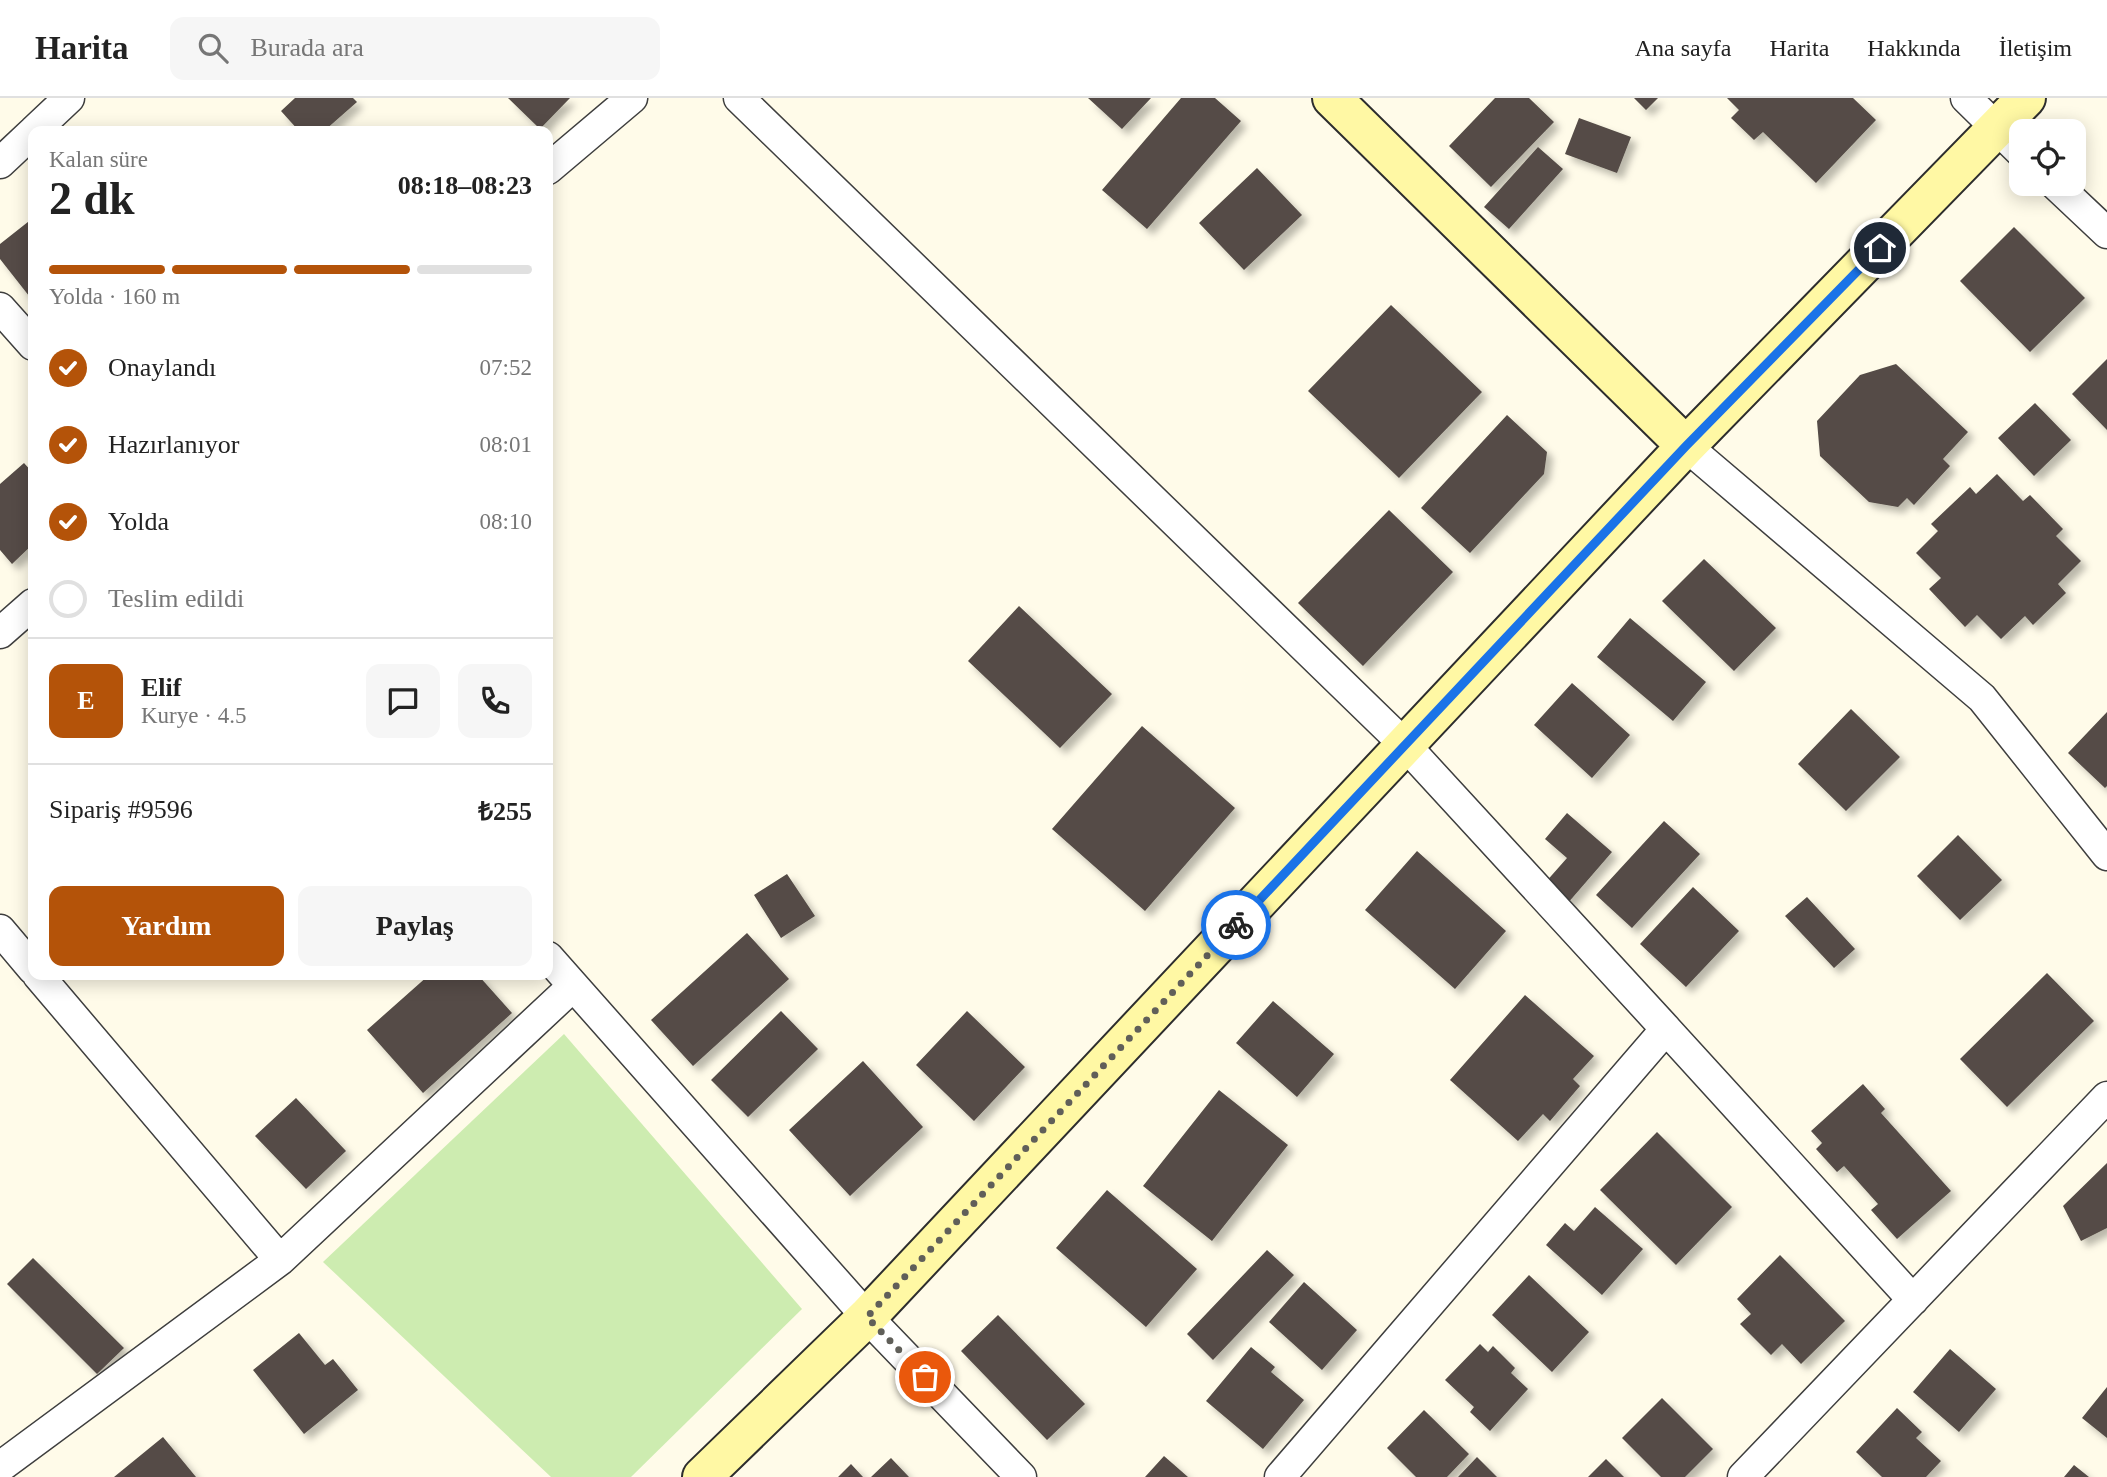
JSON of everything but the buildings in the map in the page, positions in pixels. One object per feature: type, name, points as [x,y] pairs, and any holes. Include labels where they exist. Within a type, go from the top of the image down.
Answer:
[{"type":"street","points":[[40,126],[69,98]]},
{"type":"street","points":[[553,165],[632,98]]},
{"type":"street","points":[[739,98],[1405,744],[1913,1300]]},
{"type":"street","points":[[1332,98],[1686,446],[1982,698],[2107,855]]},
{"type":"street","points":[[702,1477],[867,1317],[1686,446],[2009,140],[1966,98]]},
{"type":"street","points":[[2018,119],[2026,98]]},
{"type":"street","points":[[0,163],[28,137]]},
{"type":"street","points":[[2067,196],[2107,233]]},
{"type":"street","points":[[0,308],[28,339]]},
{"type":"street","points":[[0,633],[28,608]]},
{"type":"street","points":[[0,930],[28,963]]},
{"type":"street","points":[[553,963],[867,1317],[1021,1477]]},
{"type":"street","points":[[42,980],[280,1260]]},
{"type":"street","points":[[1,1465],[280,1260],[572,987]]},
{"type":"street","points":[[1280,1477],[1667,1029]]},
{"type":"street","points":[[1743,1477],[2107,1097]]},
{"type":"green space","points":[[564,1034],[802,1309],[631,1477],[551,1477],[323,1262]]},
{"type":"way so far","points":[[925,1377],[867,1317],[1236,925]]},
{"type":"route","points":[[1236,925],[1686,446],[1880,248]]}]
